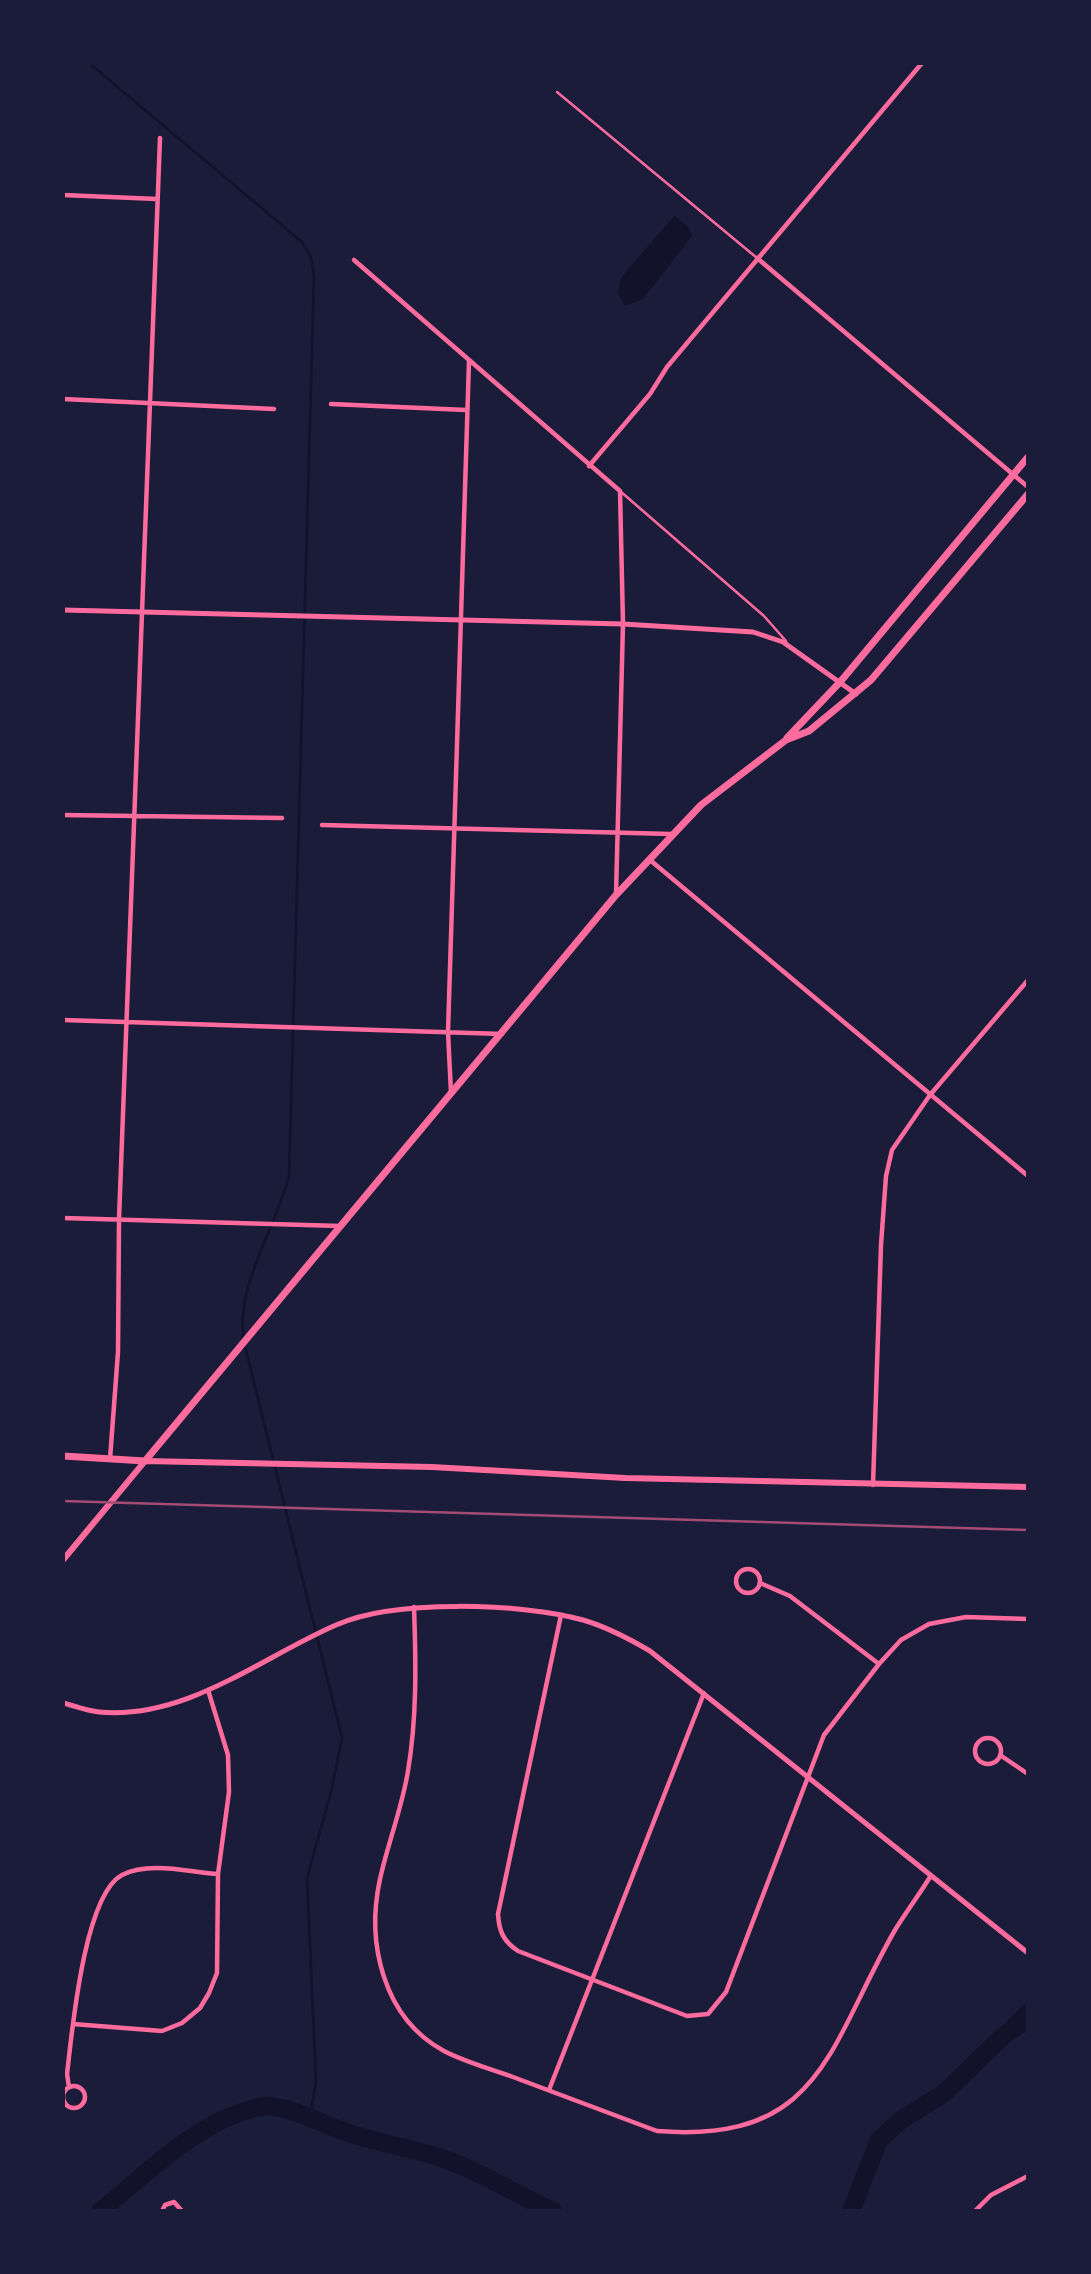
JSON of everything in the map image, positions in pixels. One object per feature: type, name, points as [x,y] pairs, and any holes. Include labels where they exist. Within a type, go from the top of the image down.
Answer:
[{"type":"main road","points":[[63,1560],[451,1097],[616,895],[701,804],[786,740],[841,681],[1028,457]]},
{"type":"main road","points":[[786,740],[809,731],[856,694],[888,662],[1028,494]]},
{"type":"main road","points":[[63,1456],[873,1485],[1028,1487]]},
{"type":"street","points":[[589,466],[757,258],[922,63]]},
{"type":"street","points":[[110,1459],[119,1330],[119,1219],[160,138]]},
{"type":"street","points":[[63,195],[158,199]]},
{"type":"street","points":[[757,258],[1028,486]]},
{"type":"street","points":[[354,260],[620,491],[623,624],[616,895]]},
{"type":"street","points":[[451,1097],[448,1032],[462,622],[466,410],[470,360]]},
{"type":"street","points":[[63,399],[150,401],[274,409]]},
{"type":"street","points":[[331,404],[466,410]]},
{"type":"street","points":[[63,610],[623,624],[753,632],[790,647],[856,694]]},
{"type":"street","points":[[63,815],[282,818]]},
{"type":"street","points":[[322,825],[671,834]]},
{"type":"street","points":[[649,859],[1028,1176]]},
{"type":"street","points":[[873,1485],[886,1176],[892,1150],[930,1095],[1028,980]]},
{"type":"street","points":[[63,1020],[502,1034]]},
{"type":"street","points":[[63,1218],[341,1226]]},
{"type":"street","points":[[749,1568],[759,1575],[760,1583],[753,1592],[745,1593],[738,1588],[736,1577],[741,1570],[749,1568]]},
{"type":"street","points":[[760,1583],[790,1596],[879,1664]]},
{"type":"street","points":[[414,1607],[417,1670],[413,1735],[408,1774],[377,1903],[383,1977],[401,2014],[444,2051],[657,2131],[691,2134],[733,2129],[767,2117],[798,2096],[832,2056],[895,1930],[930,1877]]},
{"type":"street","points":[[63,1703],[99,1712],[135,1711],[171,1703],[208,1690],[336,1625],[364,1615],[414,1607],[561,1615],[605,1627],[626,1637],[704,1692],[930,1877],[1028,1953]]},
{"type":"street","points":[[561,1615],[498,1914],[499,1928],[509,1945],[518,1951],[687,2016],[708,2014],[726,1992],[824,1735],[879,1664],[901,1640],[929,1624],[965,1617],[1028,1619]]},
{"type":"street","points":[[74,2024],[162,2031],[182,2023],[200,2008],[217,1973],[218,1874],[229,1792],[228,1755],[208,1690]]},
{"type":"street","points":[[549,2090],[594,1981],[704,1692]]},
{"type":"street","points":[[1000,1755],[991,1763],[983,1763],[977,1757],[975,1749],[982,1740],[990,1739],[998,1743],[1000,1755],[1028,1774]]},
{"type":"street","points":[[69,2087],[76,2086],[84,2092],[85,2099],[79,2107],[72,2108],[64,2100],[69,2087],[67,2074],[90,1934],[100,1899],[113,1881],[122,1875],[150,1869],[218,1874]]},
{"type":"street","points":[[975,2211],[991,2195],[1028,2176]]},
{"type":"street","points":[[162,2211],[171,2202],[180,2205],[182,2211]]},
{"type":"lane","points":[[557,92],[757,258]]},
{"type":"lane","points":[[620,491],[764,616],[790,647]]},
{"type":"shaded area","points":[[674,216],[688,226],[692,236],[643,299],[625,306],[618,293],[621,278]]},
{"type":"shaded area","points":[[1028,2001],[1028,2034],[1006,2022]]},
{"type":"waterway","points":[[89,63],[302,242],[311,257],[314,276],[289,1176],[245,1299],[244,1339]]},
{"type":"waterway","points":[[245,1346],[342,1738],[331,1792],[307,1878],[316,2082],[310,2116]]},
{"type":"waterway","points":[[851,2211],[879,2140],[901,2120],[943,2094],[1003,2036],[1028,2019]]},
{"type":"waterway","points":[[100,2211],[194,2136],[236,2114],[268,2106],[289,2110],[351,2134],[448,2160],[553,2211]]},
{"type":"railway","points":[[63,1501],[1028,1530]]}]
